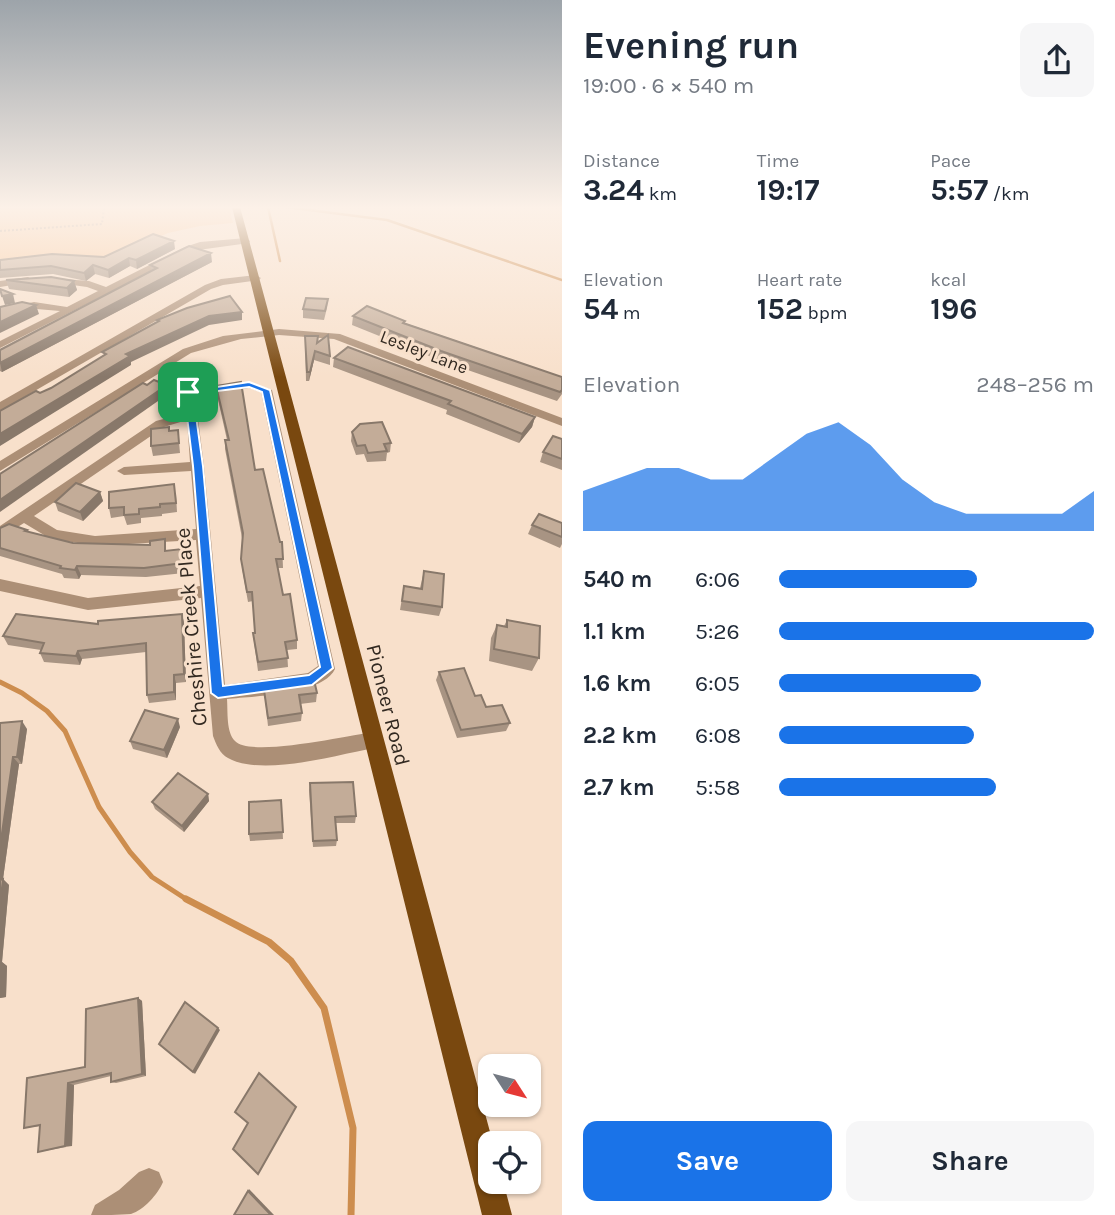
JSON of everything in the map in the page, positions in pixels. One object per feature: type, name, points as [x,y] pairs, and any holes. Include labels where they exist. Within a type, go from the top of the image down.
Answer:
[{"type":"main road","name":"Pioneer Road","points":[[252,264],[497,1215]]},
{"type":"street","points":[[0,345],[159,264]]},
{"type":"street","points":[[0,407],[208,287],[221,282],[256,278]]},
{"type":"street","points":[[0,284],[31,280],[66,280],[106,291]]},
{"type":"street","points":[[0,312],[30,304],[68,310]]},
{"type":"street","name":"Lesley Lane","points":[[0,467],[187,351],[219,339],[270,334],[316,333],[336,336],[562,422]]},
{"type":"street","points":[[156,369],[180,381],[188,392],[249,384],[266,390],[327,668],[312,680],[218,693]]},
{"type":"street","name":"Cheshire Creek Place","points":[[188,392],[193,415],[222,738],[227,746],[245,756],[256,758],[374,740]]},
{"type":"street","points":[[0,533],[160,424],[193,415]]},
{"type":"street","points":[[124,471],[198,466]]},
{"type":"street","points":[[24,517],[54,534],[95,541],[204,534]]},
{"type":"street","points":[[3,589],[88,604],[209,591]]},
{"type":"street","points":[[105,1215],[129,1200],[149,1182]]},
{"type":"building","points":[[0,264],[119,264],[108,270],[93,265],[84,273],[51,266],[0,270]]},
{"type":"building","points":[[190,264],[0,363],[0,350],[157,268],[150,265]]},
{"type":"building","points":[[51,277],[74,281],[67,288],[6,280]]},
{"type":"building","points":[[0,289],[13,294],[2,296]]},
{"type":"building","points":[[230,296],[242,312],[209,316],[126,354],[130,356],[0,434],[0,411],[36,391],[40,393],[51,388],[106,354],[102,352],[159,321],[157,320]]},
{"type":"building","points":[[306,298],[328,299],[325,311],[303,309]]},
{"type":"building","points":[[22,302],[36,305],[0,322],[0,307]]},
{"type":"building","points":[[367,306],[405,321],[403,323],[562,377],[562,390],[560,392],[441,351],[353,316]]},
{"type":"building","points":[[328,335],[330,356],[315,351],[310,372],[307,372],[305,336],[318,336],[317,343]]},
{"type":"building","points":[[348,347],[535,417],[522,434],[448,404],[451,401],[334,358]]},
{"type":"building","points":[[154,380],[167,385],[0,500],[0,474],[143,383],[147,385]]},
{"type":"building","points":[[241,382],[255,470],[263,469],[282,542],[283,559],[276,559],[283,595],[290,594],[297,640],[285,642],[288,658],[258,662],[253,633],[252,592],[247,592],[241,559],[243,533],[225,440],[229,440],[216,386]]},
{"type":"building","points":[[382,422],[391,443],[384,444],[387,451],[368,453],[365,445],[357,446],[352,432],[360,424]]},
{"type":"building","points":[[169,427],[169,431],[178,430],[179,443],[151,446],[151,429]]},
{"type":"building","points":[[553,436],[562,439],[562,459],[543,452]]},
{"type":"building","points":[[76,483],[100,492],[80,512],[55,502]]},
{"type":"building","points":[[174,484],[176,503],[139,509],[139,514],[124,515],[124,507],[109,508],[109,492]]},
{"type":"building","points":[[539,514],[562,523],[562,537],[532,525]]},
{"type":"building","points":[[9,524],[27,530],[25,531],[73,543],[150,545],[150,541],[165,539],[165,551],[182,549],[183,563],[144,568],[60,568],[61,566],[0,548],[0,528]]},
{"type":"building","points":[[424,571],[444,574],[442,607],[402,601],[404,586],[422,589]]},
{"type":"building","points":[[16,614],[98,624],[98,621],[182,614],[184,674],[174,675],[174,692],[147,695],[146,643],[78,651],[76,656],[40,653],[44,643],[3,636]]},
{"type":"building","points":[[507,620],[540,626],[539,658],[494,649],[497,625],[507,627]]},
{"type":"building","points":[[464,668],[475,696],[481,695],[486,707],[502,705],[510,723],[461,730],[439,672]]},
{"type":"building","points":[[314,680],[317,693],[299,695],[302,713],[268,718],[264,690]]},
{"type":"building","points":[[145,710],[178,719],[164,750],[130,741]]},
{"type":"building","points":[[22,721],[17,757],[13,757],[0,847],[0,723]]},
{"type":"building","points":[[178,773],[208,794],[182,826],[152,802]]},
{"type":"building","points":[[353,782],[356,816],[335,817],[337,840],[313,841],[310,783]]},
{"type":"building","points":[[281,800],[283,832],[249,834],[249,802]]},
{"type":"building","points":[[3,879],[0,905],[0,880]]},
{"type":"building","points":[[138,998],[142,1074],[111,1082],[111,1073],[68,1083],[65,1146],[38,1152],[40,1125],[24,1128],[27,1078],[85,1067],[86,1009]]},
{"type":"building","points":[[185,1002],[218,1028],[193,1072],[159,1044]]},
{"type":"building","points":[[259,1073],[296,1107],[258,1174],[233,1149],[248,1123],[235,1112]]},
{"type":"building","points":[[248,1191],[271,1215],[234,1215]]},
{"type":"waterway","points":[[514,264],[562,280]]},
{"type":"waterway","points":[[0,682],[22,693],[47,711],[65,731],[99,807],[130,852],[152,877],[189,901]]},
{"type":"waterway","points":[[186,899],[269,942],[291,961],[324,1008],[353,1128],[351,1215]]},
{"type":"route","points":[[249,384],[266,390],[327,668],[312,680],[218,693],[198,466],[188,392],[249,384]]}]
